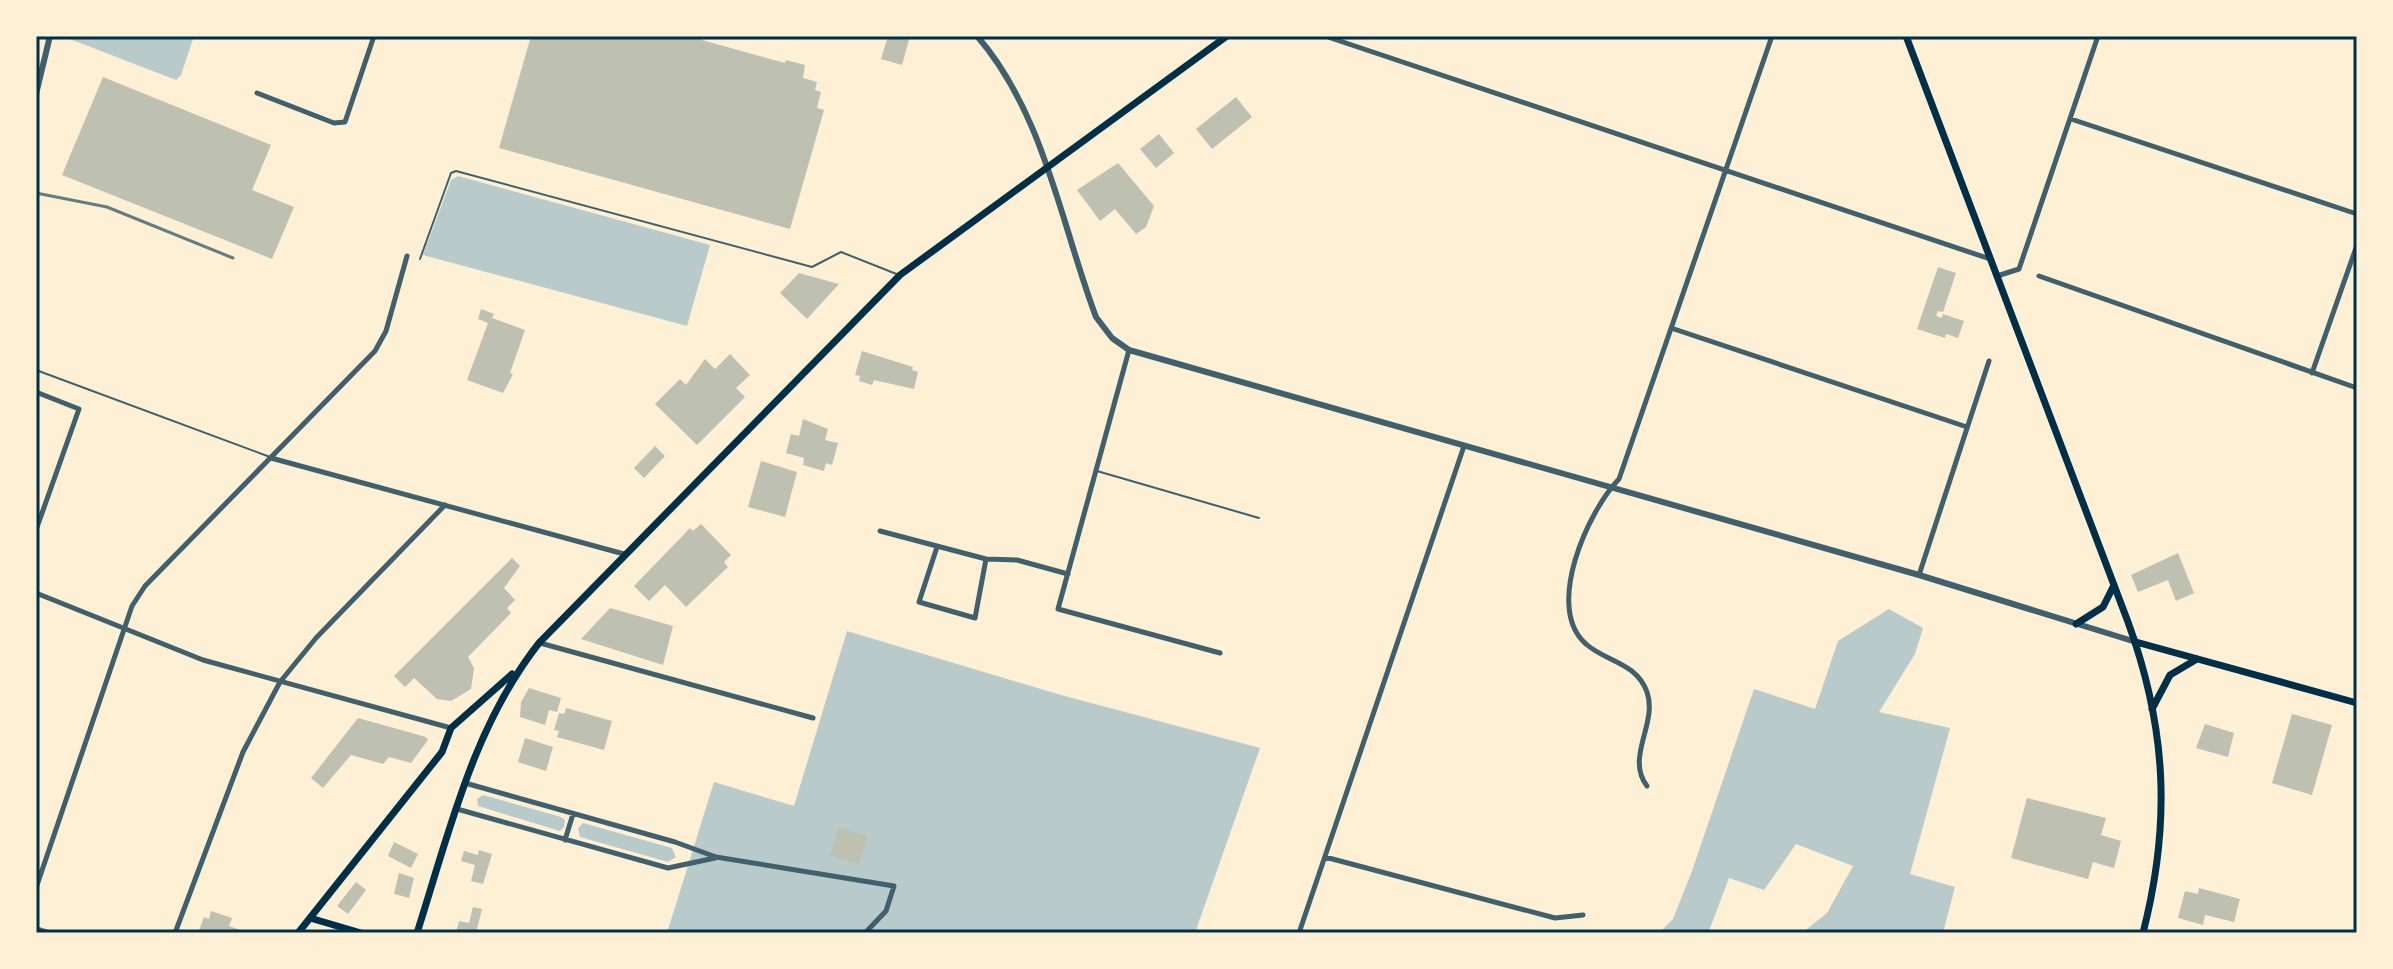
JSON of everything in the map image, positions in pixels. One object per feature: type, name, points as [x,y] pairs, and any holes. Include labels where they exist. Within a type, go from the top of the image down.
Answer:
[{"type":"main road","points":[[417,933],[465,783],[490,718],[520,667],[539,643],[900,275],[1227,36]]},
{"type":"main road","points":[[1906,36],[2136,642],[2162,769],[2163,829],[2154,889],[2143,933]]},
{"type":"main road","points":[[2076,624],[2103,607],[2114,585]]},
{"type":"main road","points":[[2136,642],[2357,703]]},
{"type":"main road","points":[[2152,709],[2170,675],[2197,659]]},
{"type":"main road","points":[[298,933],[442,752],[451,728],[520,667]]},
{"type":"main road","points":[[310,918],[361,933]]},
{"type":"street","points":[[36,94],[50,36]]},
{"type":"street","points":[[257,93],[334,123],[345,122],[374,36]]},
{"type":"street","points":[[977,36],[1015,93],[1046,168],[1096,317],[1112,338],[1129,350],[1919,575],[2136,642]]},
{"type":"street","points":[[1325,36],[1991,259]]},
{"type":"street","points":[[1647,786],[1638,763],[1649,720],[1648,695],[1631,670],[1584,643],[1571,627],[1567,597],[1570,578],[1598,506],[1619,479],[1772,36]]},
{"type":"street","points":[[1997,276],[2019,269],[2098,36]]},
{"type":"street","points":[[2071,119],[2357,214]]},
{"type":"street","points":[[2312,373],[2357,245]]},
{"type":"street","points":[[36,888],[123,629],[145,586],[375,351],[386,331],[407,256]]},
{"type":"street","points":[[2039,276],[2357,388]]},
{"type":"street","points":[[1671,328],[1967,427]]},
{"type":"street","points":[[1129,350],[1058,609],[1220,653]]},
{"type":"street","points":[[1919,575],[1989,361]]},
{"type":"street","points":[[36,392],[79,409],[36,530]]},
{"type":"street","points":[[1299,933],[1464,446]]},
{"type":"street","points":[[271,458],[624,554]]},
{"type":"street","points":[[175,933],[238,764],[280,682],[316,638],[445,505]]},
{"type":"street","points":[[880,531],[986,559],[1017,560],[1068,574]]},
{"type":"street","points":[[937,547],[919,602],[975,618],[986,559]]},
{"type":"street","points":[[36,593],[203,660],[451,728]]},
{"type":"street","points":[[539,643],[813,718]]},
{"type":"street","points":[[465,783],[716,857],[894,886],[886,911],[865,933]]},
{"type":"street","points":[[457,809],[668,868],[716,857]]},
{"type":"street","points":[[565,840],[573,814]]},
{"type":"street","points":[[1325,857],[1555,918],[1583,915]]},
{"type":"street","points":[[36,929],[48,933]]},
{"type":"lane","points":[[420,259],[451,173],[456,171],[812,267],[841,252],[900,275]]},
{"type":"lane","points":[[36,370],[271,458]]},
{"type":"lane","points":[[1096,471],[1259,518]]},
{"type":"shaded area","points":[[62,36],[194,36],[181,75],[176,80]]},
{"type":"shaded area","points":[[458,176],[710,245],[687,326],[423,255],[451,180]]},
{"type":"shaded area","points":[[1889,609],[1923,628],[1915,654],[1879,712],[1950,728],[1910,874],[1955,887],[1943,933],[1802,933],[1827,913],[1853,866],[1796,844],[1764,890],[1729,878],[1709,931],[1715,933],[1659,933],[1673,919],[1692,871],[1754,689],[1815,709],[1838,641]]},
{"type":"shaded area","points":[[847,631],[1061,695],[1260,748],[1195,933],[667,933],[714,782],[794,806]]},
{"type":"shaded area","points":[[483,795],[561,817],[565,820],[564,827],[560,831],[478,806],[477,799]]},
{"type":"shaded area","points":[[583,823],[672,848],[676,857],[668,862],[580,837],[578,828]]},
{"type":"building","points":[[531,36],[703,36],[702,40],[785,63],[786,60],[805,65],[803,78],[817,82],[815,90],[821,92],[817,108],[824,110],[790,229],[499,148]]},
{"type":"building","points":[[888,36],[910,36],[902,65],[881,59]]},
{"type":"building","points":[[103,77],[271,145],[252,190],[294,207],[272,259],[62,175]]},
{"type":"building","points":[[1236,97],[1252,117],[1212,149],[1196,129]]},
{"type":"building","points":[[1159,134],[1174,153],[1156,168],[1140,149]]},
{"type":"building","points":[[1118,163],[1154,206],[1146,227],[1136,234],[1115,209],[1100,221],[1077,190]]},
{"type":"building","points":[[1938,267],[1956,273],[1943,312],[1938,311],[1936,316],[1942,318],[1943,314],[1964,321],[1958,338],[1946,334],[1945,338],[1917,329]]},
{"type":"building","points":[[799,273],[839,284],[807,319],[780,293]]},
{"type":"building","points":[[481,309],[494,314],[492,318],[525,330],[510,373],[513,374],[503,393],[467,380],[488,323],[478,319]]},
{"type":"building","points":[[862,351],[913,367],[912,370],[918,372],[914,389],[874,380],[872,385],[859,381],[860,376],[855,375]]},
{"type":"building","points":[[730,354],[750,375],[736,388],[745,397],[697,445],[655,404],[680,379],[686,385],[705,359],[715,369]]},
{"type":"building","points":[[803,419],[828,429],[825,440],[838,443],[832,465],[826,463],[824,471],[803,465],[804,458],[786,453],[791,434],[799,436]]},
{"type":"building","points":[[655,446],[665,456],[644,478],[634,468]]},
{"type":"building","points":[[761,461],[797,472],[785,517],[748,507]]},
{"type":"building","points":[[701,524],[731,555],[724,562],[728,567],[686,607],[665,585],[649,601],[634,586],[690,528],[693,531]]},
{"type":"building","points":[[2178,553],[2194,593],[2176,601],[2168,580],[2138,592],[2131,575]]},
{"type":"building","points":[[512,558],[520,566],[504,588],[515,600],[507,608],[511,613],[468,657],[474,668],[471,689],[451,701],[437,699],[414,678],[405,687],[394,676]]},
{"type":"building","points":[[610,608],[673,626],[663,665],[581,639]]},
{"type":"building","points":[[529,688],[561,698],[557,712],[549,710],[545,725],[520,717],[521,702]]},
{"type":"building","points":[[566,708],[612,721],[604,750],[557,737],[559,731],[554,730],[559,713],[564,714]]},
{"type":"building","points":[[2292,714],[2332,725],[2312,795],[2272,783]]},
{"type":"building","points":[[358,718],[428,740],[411,763],[389,757],[383,764],[351,755],[323,788],[311,778]]},
{"type":"building","points":[[2205,724],[2234,733],[2228,757],[2196,748]]},
{"type":"building","points":[[525,738],[553,747],[546,771],[518,762]]},
{"type":"building","points":[[2027,798],[2106,818],[2101,835],[2121,841],[2114,868],[2093,862],[2088,879],[2011,858]]},
{"type":"building","points":[[839,827],[868,836],[859,865],[830,855]]},
{"type":"building","points":[[394,842],[418,854],[411,868],[388,856]]},
{"type":"building","points":[[479,850],[492,854],[483,884],[471,881],[475,865],[461,861],[464,851],[478,855]]},
{"type":"building","points":[[399,873],[414,878],[409,898],[394,894]]},
{"type":"building","points":[[356,882],[366,890],[348,914],[337,906]]},
{"type":"building","points":[[2199,888],[2240,899],[2234,922],[2205,915],[2203,925],[2178,918],[2185,891],[2198,894]]},
{"type":"building","points":[[473,907],[482,909],[476,933],[456,933],[459,921],[469,923]]},
{"type":"building","points":[[211,911],[232,918],[229,926],[249,933],[198,933],[204,917],[209,919]]},
{"type":"railway","points":[[36,193],[107,207],[233,258]]}]
